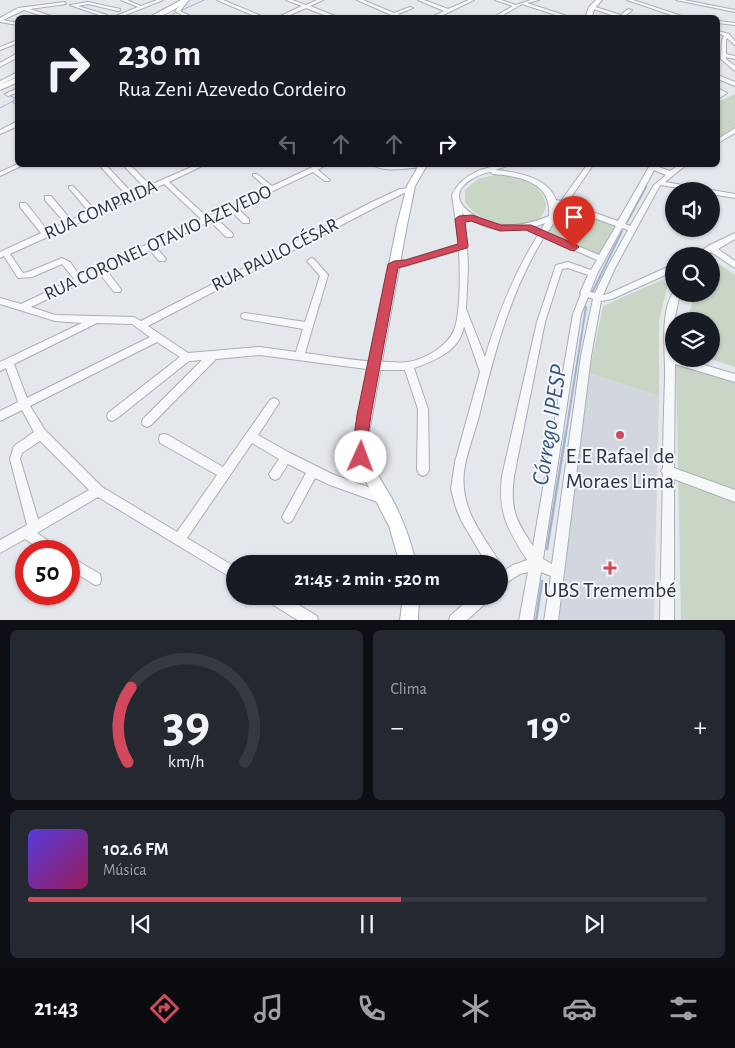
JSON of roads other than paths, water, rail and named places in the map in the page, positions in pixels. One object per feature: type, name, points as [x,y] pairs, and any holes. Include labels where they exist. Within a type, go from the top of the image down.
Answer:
[{"type":"main road","points":[[157,15],[186,0]]},
{"type":"main road","points":[[589,15],[592,7],[598,0]]},
{"type":"main road","points":[[2,85],[15,79]]},
{"type":"main road","points":[[406,555],[400,532],[367,472],[361,457],[360,443],[410,190],[422,167]]},
{"type":"main road","points":[[409,620],[410,605]]},
{"type":"street","points":[[123,0],[139,6]]},
{"type":"street","points":[[121,15],[161,0]]},
{"type":"street","points":[[186,0],[177,9],[187,15]]},
{"type":"street","points":[[219,0],[256,15]]},
{"type":"street","points":[[288,0],[330,15]]},
{"type":"street","points":[[285,15],[321,0]]},
{"type":"street","points":[[358,0],[395,14],[411,8]]},
{"type":"street","points":[[420,0],[448,10]]},
{"type":"street","points":[[438,15],[472,0]]},
{"type":"street","points":[[497,0],[516,6]]},
{"type":"street","points":[[499,14],[522,3],[537,0]]},
{"type":"street","points":[[629,0],[677,15]]},
{"type":"street","points":[[678,0],[735,11]]},
{"type":"street","points":[[1,21],[24,8],[66,2],[102,15]]},
{"type":"street","points":[[72,5],[88,3],[118,10]]},
{"type":"street","points":[[522,3],[561,15]]},
{"type":"street","points":[[626,15],[632,9],[643,4]]},
{"type":"street","points":[[716,8],[718,5],[725,6]]},
{"type":"street","points":[[592,7],[616,14]]},
{"type":"street","points":[[24,8],[46,15]]},
{"type":"street","points":[[687,8],[735,16]]},
{"type":"street","points":[[1,21],[15,23]]},
{"type":"street","points":[[720,22],[735,24]]},
{"type":"street","points":[[720,33],[727,35],[735,44]]},
{"type":"street","points":[[727,35],[724,40],[724,55],[727,64],[735,69]]},
{"type":"street","points":[[0,50],[15,42]]},
{"type":"street","points":[[0,50],[15,54]]},
{"type":"street","points":[[724,55],[735,58]]},
{"type":"street","points":[[0,65],[15,57]]},
{"type":"street","points":[[2,85],[15,76]]},
{"type":"street","points":[[720,78],[735,84]]},
{"type":"street","points":[[8,94],[15,91]]},
{"type":"street","points":[[0,132],[15,124]]},
{"type":"street","points":[[720,139],[735,130]]},
{"type":"street","points":[[720,139],[734,141]]},
{"type":"street","points":[[0,174],[16,167]]},
{"type":"street","points":[[104,167],[131,196]]},
{"type":"street","points":[[128,167],[150,188]]},
{"type":"street","name":"RUA COMPRIDA","points":[[3,254],[197,167]]},
{"type":"street","name":"RUA CORONEL OTAVIO AZEVEDO","points":[[21,308],[78,279],[318,167]]},
{"type":"street","points":[[489,555],[460,504],[457,489],[459,471],[485,371],[508,301],[542,234],[589,167]]},
{"type":"street","points":[[551,620],[555,572],[586,356],[593,274],[651,167]]},
{"type":"street","points":[[654,167],[671,174]]},
{"type":"street","points":[[526,620],[539,564],[577,314],[610,268],[658,183],[680,167]]},
{"type":"street","points":[[112,416],[187,357],[260,351],[374,366],[408,366],[432,358],[444,350],[454,339],[459,330],[462,311],[463,246],[457,190],[464,180],[486,172],[506,168],[540,185],[551,199],[631,229]]},
{"type":"street","points":[[313,169],[327,180]]},
{"type":"street","points":[[255,175],[272,189]]},
{"type":"street","points":[[164,182],[229,235]]},
{"type":"street","points":[[658,183],[665,184]]},
{"type":"street","points":[[71,187],[94,213]]},
{"type":"street","name":"RUA PAULO CÉSAR","points":[[142,325],[375,204],[402,191],[410,190]]},
{"type":"street","points":[[720,194],[735,196]]},
{"type":"street","points":[[48,198],[70,224]]},
{"type":"street","points":[[551,199],[553,217]]},
{"type":"street","points":[[457,203],[472,218]]},
{"type":"street","points":[[23,205],[46,234]]},
{"type":"street","points":[[232,208],[246,221]]},
{"type":"street","points":[[459,219],[472,218],[500,228],[527,227],[553,217]]},
{"type":"street","points":[[527,227],[601,259]]},
{"type":"street","points":[[713,247],[735,236]]},
{"type":"street","points":[[151,246],[162,259]]},
{"type":"street","points":[[394,264],[406,263],[463,246]]},
{"type":"street","points":[[3,254],[21,276],[33,274],[62,261],[67,264],[78,279]]},
{"type":"street","points":[[720,254],[735,265]]},
{"type":"street","points":[[299,356],[324,276],[311,261]]},
{"type":"street","points":[[555,572],[539,564],[520,539],[508,512],[506,494],[508,476],[541,322],[560,267],[568,265],[593,274]]},
{"type":"street","points":[[101,269],[116,290]]},
{"type":"street","points":[[591,295],[609,297],[664,271]]},
{"type":"street","points":[[0,301],[55,318],[126,319],[142,325],[187,357]]},
{"type":"street","points":[[462,311],[485,371]]},
{"type":"street","points":[[245,316],[309,326]]},
{"type":"street","points":[[97,319],[5,365],[24,404],[41,434],[98,491],[226,569]]},
{"type":"street","points":[[0,416],[158,337]]},
{"type":"street","points":[[147,422],[214,354]]},
{"type":"street","points":[[408,366],[422,409],[423,470]]},
{"type":"street","points":[[667,620],[667,471],[671,367]]},
{"type":"street","points":[[700,367],[735,378]]},
{"type":"street","points":[[179,540],[274,403]]},
{"type":"street","points":[[41,434],[18,450],[15,458],[30,530],[41,540]]},
{"type":"street","points":[[250,436],[313,471],[383,498]]},
{"type":"street","points":[[164,438],[224,473]]},
{"type":"street","points":[[275,474],[286,457]]},
{"type":"street","points":[[288,517],[313,471]]},
{"type":"street","points":[[667,471],[735,496]]},
{"type":"street","points":[[0,547],[98,491]]},
{"type":"street","points":[[508,573],[517,568],[539,564]]},
{"type":"street","points":[[80,569],[95,579]]},
{"type":"street","points":[[287,605],[312,620]]},
{"type":"street","points":[[455,620],[472,605]]},
{"type":"waterway","points":[[180,11],[204,0]]},
{"type":"waterway","points":[[15,90],[6,94],[15,98]]},
{"type":"waterway","points":[[0,108],[15,100]]},
{"type":"waterway","name":"Córrego IPESP","points":[[627,222],[646,187]]},
{"type":"waterway","name":"Córrego IPESP","points":[[592,293],[622,231]]},
{"type":"waterway","name":"Córrego IPESP","points":[[566,433],[586,307]]},
{"type":"waterway","name":"Córrego IPESP","points":[[547,549],[566,432]]},
{"type":"waterway","name":"Córrego IPESP","points":[[536,620],[542,581]]},
{"type":"place","name":"E.E Rafael de Moraes Lima","points":[[620,435]]},
{"type":"place","name":"UBS Tremembé","points":[[610,568]]}]
